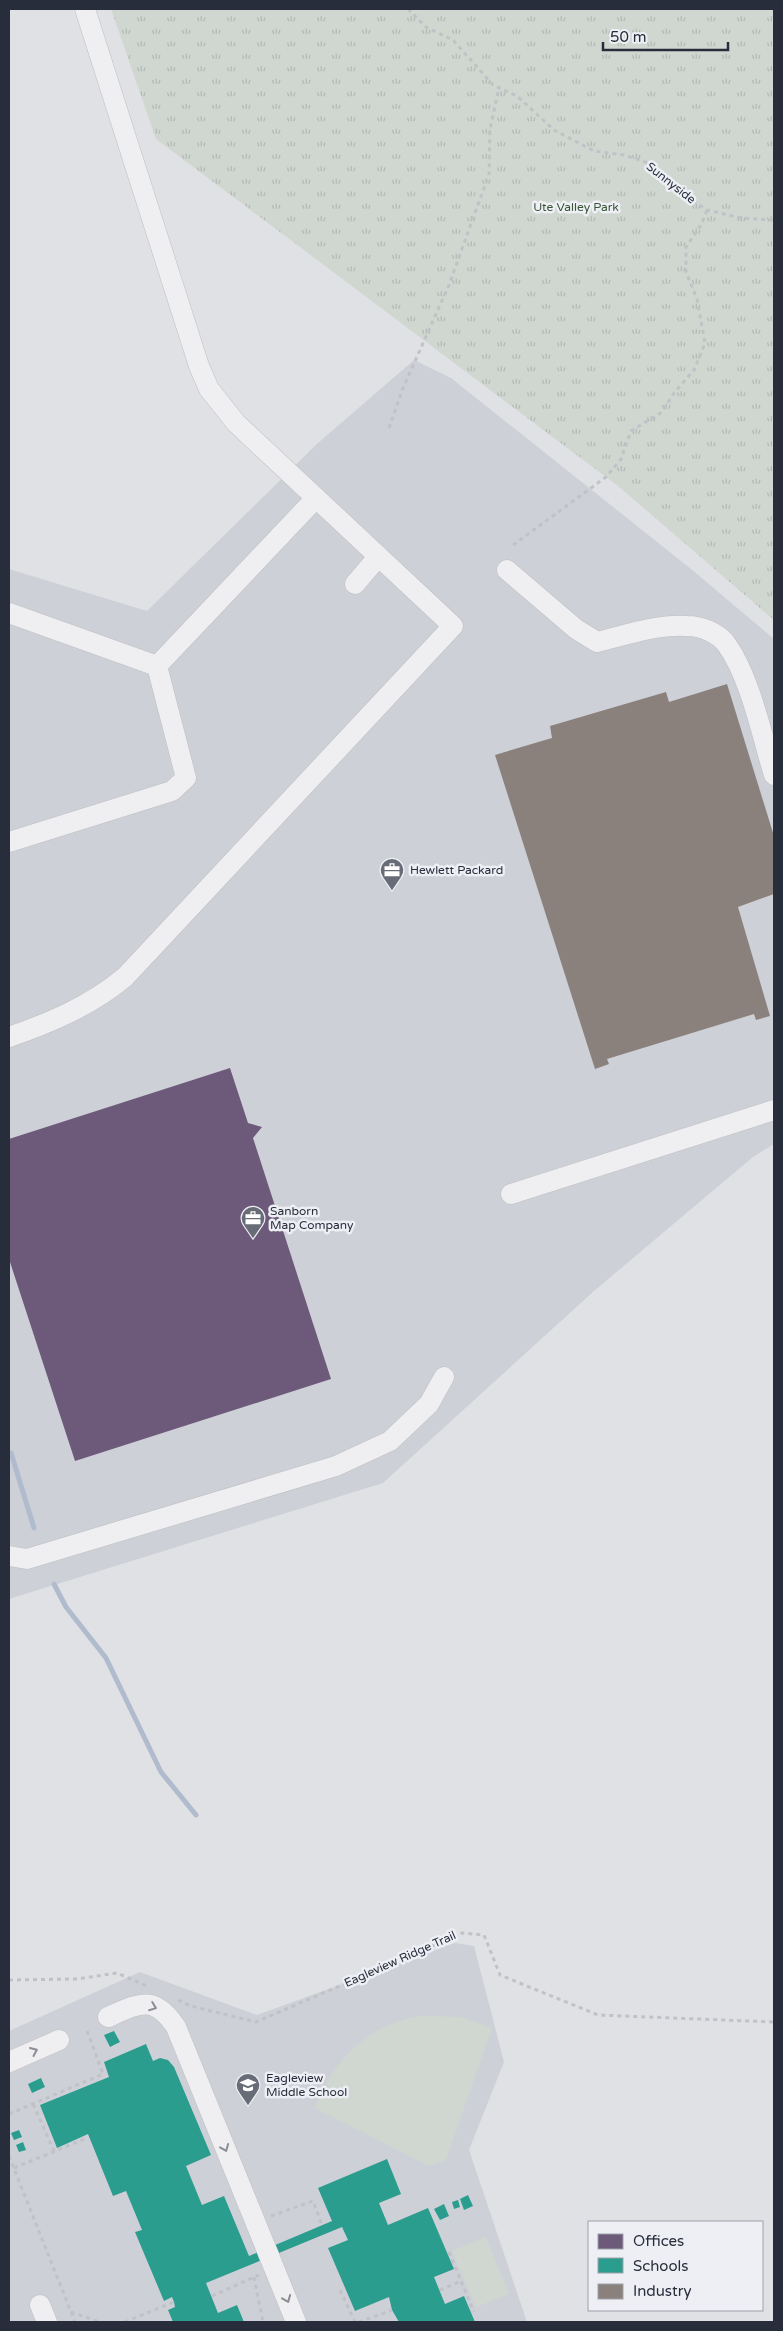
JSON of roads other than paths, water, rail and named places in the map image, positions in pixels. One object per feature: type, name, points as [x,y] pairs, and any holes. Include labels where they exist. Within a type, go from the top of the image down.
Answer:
[{"type":"street","points":[[9,1037],[79,1009],[103,995],[124,977],[453,626],[236,423],[209,389],[199,366],[85,9]]},
{"type":"street","points":[[157,666],[311,493]]},
{"type":"street","points":[[355,584],[378,557]]},
{"type":"street","points":[[507,570],[576,629],[597,642],[661,627],[688,626],[709,630],[727,644],[746,683],[774,775]]},
{"type":"street","points":[[9,613],[157,666]]},
{"type":"street","points":[[9,842],[172,791],[186,778],[157,666]]},
{"type":"street","points":[[511,1194],[774,1110]]},
{"type":"street","points":[[9,1556],[27,1559],[336,1466],[390,1441],[430,1404],[444,1377]]},
{"type":"street","points":[[108,2017],[138,2004],[171,2006],[176,2028],[296,2322]]},
{"type":"street","points":[[9,2062],[59,2040]]},
{"type":"waterway","points":[[11,1453],[34,1528]]},
{"type":"waterway","points":[[54,1584],[66,1607],[106,1658],[161,1772],[196,1815]]},
{"type":"place","name":"Hewlett Packard","points":[[392,891]]},
{"type":"place","name":"Sanborn Map Company","points":[[253,1239]]},
{"type":"place","name":"Eagleview Middle School","points":[[248,2106]]},
{"type":"park label","name":"Ute Valley Park","points":[[576,207]]}]
